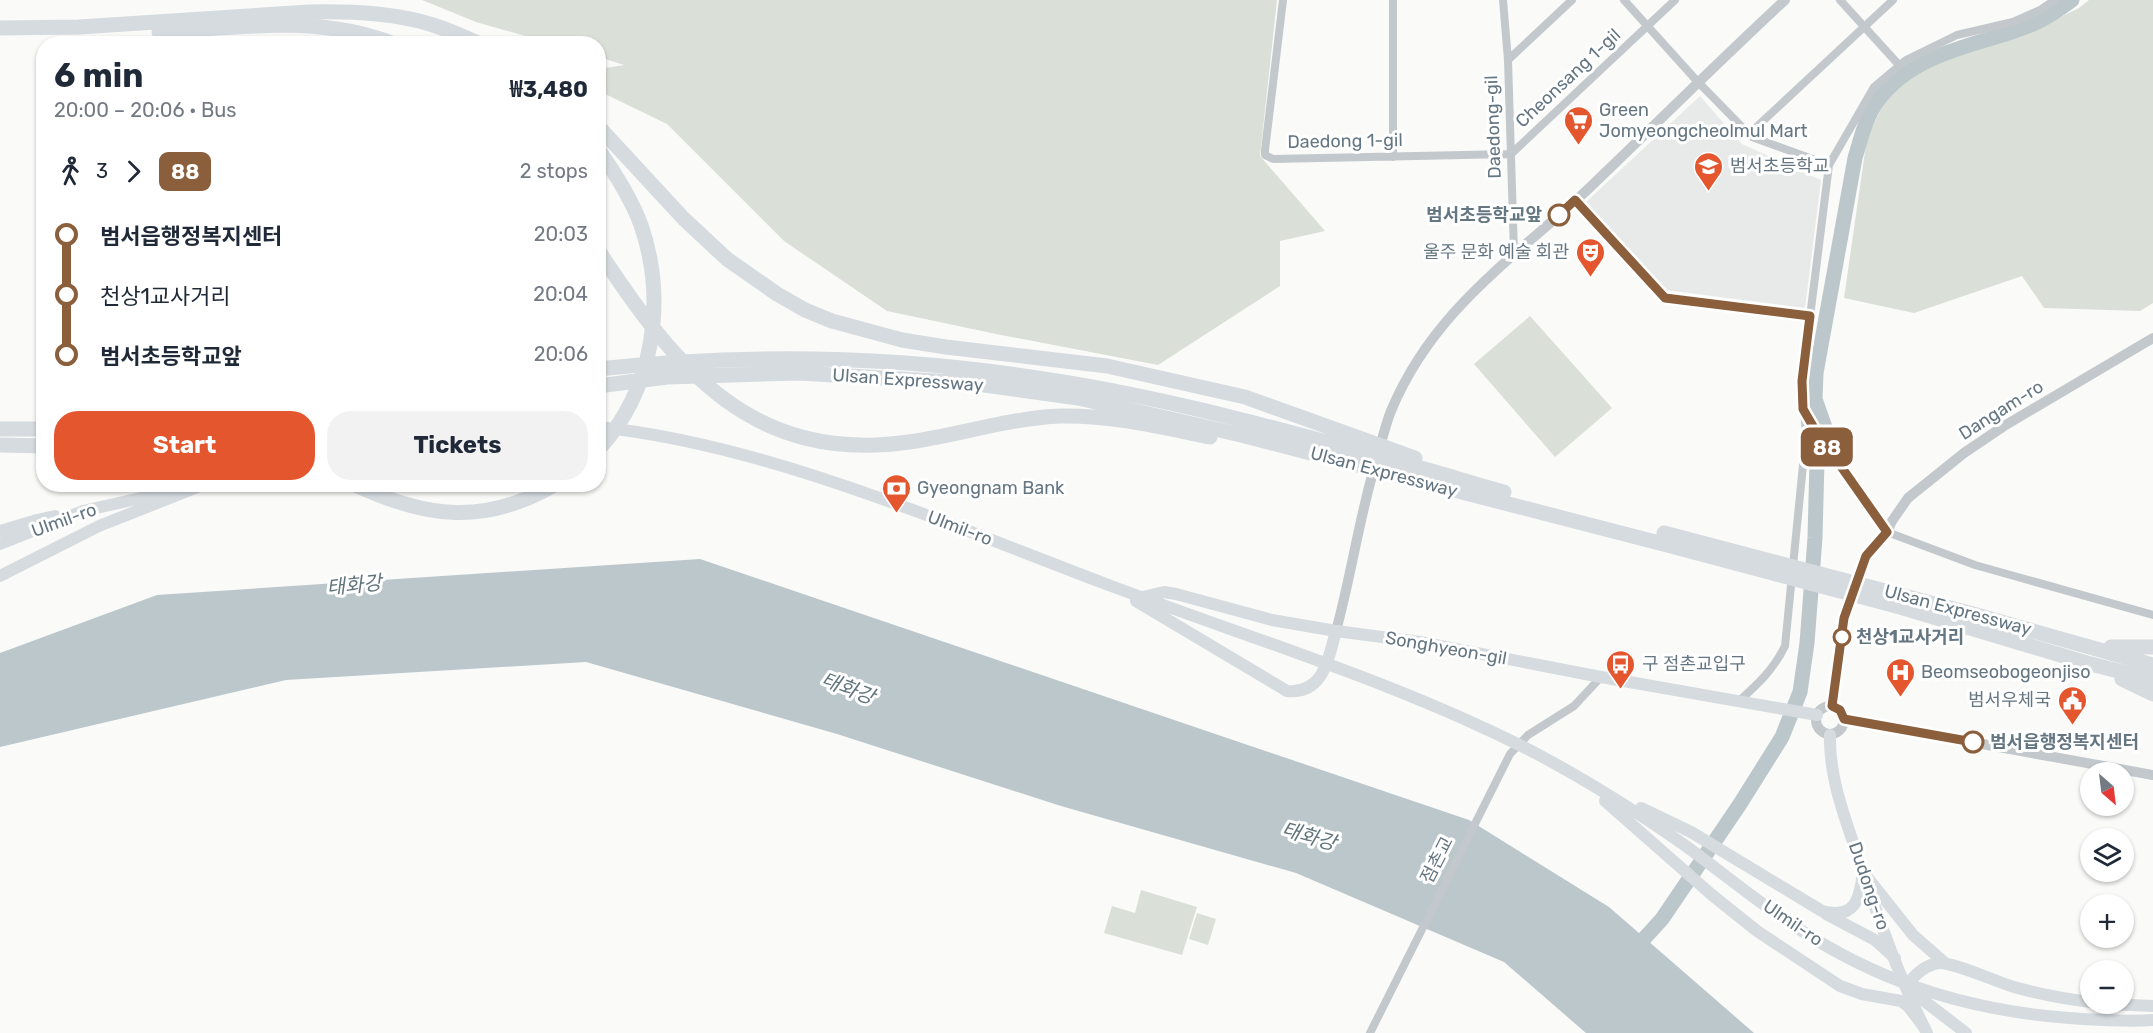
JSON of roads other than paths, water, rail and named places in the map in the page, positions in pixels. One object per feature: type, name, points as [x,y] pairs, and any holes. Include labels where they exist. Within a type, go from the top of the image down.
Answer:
[{"type":"highway","points":[[0,28],[79,27],[309,12],[371,15],[418,21],[463,36]]},
{"type":"highway","points":[[371,15],[441,36]]},
{"type":"highway","points":[[43,36],[128,34],[300,24],[347,30],[367,36]]},
{"type":"highway","points":[[0,37],[36,36]]},
{"type":"highway","points":[[606,135],[706,241],[750,276],[814,314],[841,324],[902,340],[1107,366],[1245,397],[1418,459],[1443,474]]},
{"type":"highway","points":[[606,161],[618,179],[640,223],[651,263],[653,295],[652,337],[648,360],[622,419],[606,440]]},
{"type":"highway","points":[[606,262],[675,355],[724,400],[742,412],[779,429],[825,442],[867,445],[910,442],[1013,421],[1080,416],[1134,422],[1273,451],[1293,448]]},
{"type":"highway","name":"Ulsan Expressway","points":[[606,368],[693,362],[873,360],[967,369],[1068,383],[1168,403],[1443,474],[1781,569],[2153,665]]},
{"type":"highway","name":"Ulsan Expressway","points":[[606,385],[667,377],[799,373],[970,383],[1023,389],[1099,402],[1293,448],[1781,569]]},
{"type":"highway","points":[[0,429],[36,429]]},
{"type":"highway","points":[[0,445],[36,446]]},
{"type":"highway","points":[[372,492],[400,504],[455,513],[473,513],[512,505],[542,492]]},
{"type":"highway","name":"Ulsan Expressway","points":[[1902,601],[2087,663],[2153,680]]},
{"type":"highway","points":[[2092,648],[2153,647]]},
{"type":"highway","points":[[2087,663],[2153,694]]},
{"type":"main road","name":"Ulmil-ro","points":[[606,428],[698,442],[870,493],[1109,585],[1313,659],[1472,723],[1539,755],[1581,779],[1683,844],[1812,937],[1866,967],[1924,991],[1977,1006],[2036,1015],[2109,1021],[2153,1020]]},
{"type":"main road","name":"Ulmil-ro","points":[[0,544],[83,511],[165,492]]},
{"type":"main road","points":[[0,576],[99,526],[185,492]]},
{"type":"main road","points":[[0,531],[37,520],[83,511]]},
{"type":"main road","points":[[1109,585],[1287,691],[1299,692],[1315,684],[1321,676],[1336,631]]},
{"type":"main road","name":"Songhyeon-gil","points":[[1143,597],[1164,592],[1176,594],[1272,620],[1420,642],[1601,677]]},
{"type":"main road","points":[[1601,677],[1811,715]]},
{"type":"main road","name":"Dudong-ro","points":[[1830,735],[1830,757],[1836,790],[1863,872],[1925,1030]]},
{"type":"main road","points":[[1581,779],[1690,832],[1875,940],[1895,958]]},
{"type":"main road","points":[[1581,779],[1712,895],[1757,931],[1830,981],[1852,992],[1901,1001],[1908,1006],[1925,1030]]},
{"type":"main road","points":[[1822,911],[1837,913],[1856,903],[1860,895],[1863,872]]},
{"type":"main road","points":[[1863,872],[1912,934],[1945,963],[2013,987],[2080,1001]]},
{"type":"main road","points":[[1870,996],[1899,992],[1905,983],[1928,966],[1945,963]]},
{"type":"main road","points":[[1905,983],[1966,1033]]},
{"type":"main road","points":[[2134,1005],[2153,1006]]},
{"type":"street","name":"Daedong 1-gil","points":[[1283,0],[1265,155],[1273,159],[1511,154]]},
{"type":"street","points":[[1392,0],[1393,157]]},
{"type":"street","name":"Daedong-gil","points":[[1503,0],[1508,60],[1514,253]]},
{"type":"street","points":[[1508,60],[1572,0]]},
{"type":"street","name":"Cheonsang 1-gil","points":[[1624,0],[1697,81],[1752,137],[1829,165]]},
{"type":"street","name":"Cheonsang 1-gil","points":[[1511,154],[1675,0]]},
{"type":"street","points":[[1336,631],[1347,591],[1364,502],[1391,411],[1412,370],[1438,330],[1468,295],[1575,200],[1697,81],[1785,0]]},
{"type":"street","points":[[1840,0],[1899,65]]},
{"type":"street","points":[[1749,134],[1893,0]]},
{"type":"street","points":[[1740,701],[1766,676],[1777,662],[1785,646],[1806,435],[1802,381],[1829,165],[1874,87],[1899,65],[1956,35],[2013,22],[2052,1]]},
{"type":"street","points":[[1575,200],[1665,298],[1810,316]]},
{"type":"street","name":"Dangam-ro","points":[[1832,706],[1844,618],[1866,556],[1887,532],[1892,520],[1908,498],[1964,453],[2004,426],[2153,338]]},
{"type":"street","points":[[1803,409],[1887,532],[1975,565],[2153,615]]},
{"type":"street","name":"점촌교","points":[[1370,1033],[1510,754],[1528,735],[1574,706],[1601,677]]},
{"type":"street","points":[[1832,706],[1840,710],[1844,719],[1839,732],[1830,735],[1818,729],[1811,715],[1832,706]]},
{"type":"street","points":[[1844,719],[2153,775]]},
{"type":"water","name":"태화강","points":[[700,559],[1469,820],[1609,907],[1754,1033],[1586,1033],[1504,962],[1296,873],[1061,806],[837,734],[586,662],[286,680],[0,747],[0,653],[157,595]]},
{"type":"waterway","points":[[1632,952],[1662,919],[1740,804],[1782,737],[1800,692],[1807,643],[1815,538],[1817,461],[1826,430],[1815,399],[1816,373],[1855,158],[1864,127],[1879,99],[1894,83],[1912,70],[1950,51],[2033,24],[2072,0]]},
{"type":"place","name":"Green Jomyeongcheolmul Mart","points":[[1578,146]]},
{"type":"place","name":"범서초등학교","points":[[1709,192]]},
{"type":"place","name":"범서초등학교앞","points":[[1559,215]]},
{"type":"place","name":"울주 문화 예술 회관","points":[[1590,278]]},
{"type":"place","name":"Gyeongnam Bank","points":[[896,514]]},
{"type":"place","name":"천상1교사거리","points":[[1842,637]]},
{"type":"place","name":"구 점촌교입구","points":[[1621,690]]},
{"type":"place","name":"Beomseobogeonjiso","points":[[1900,698]]},
{"type":"place","name":"범서우체국","points":[[2072,726]]},
{"type":"place","name":"범서읍행정복지센터","points":[[1973,742]]}]
